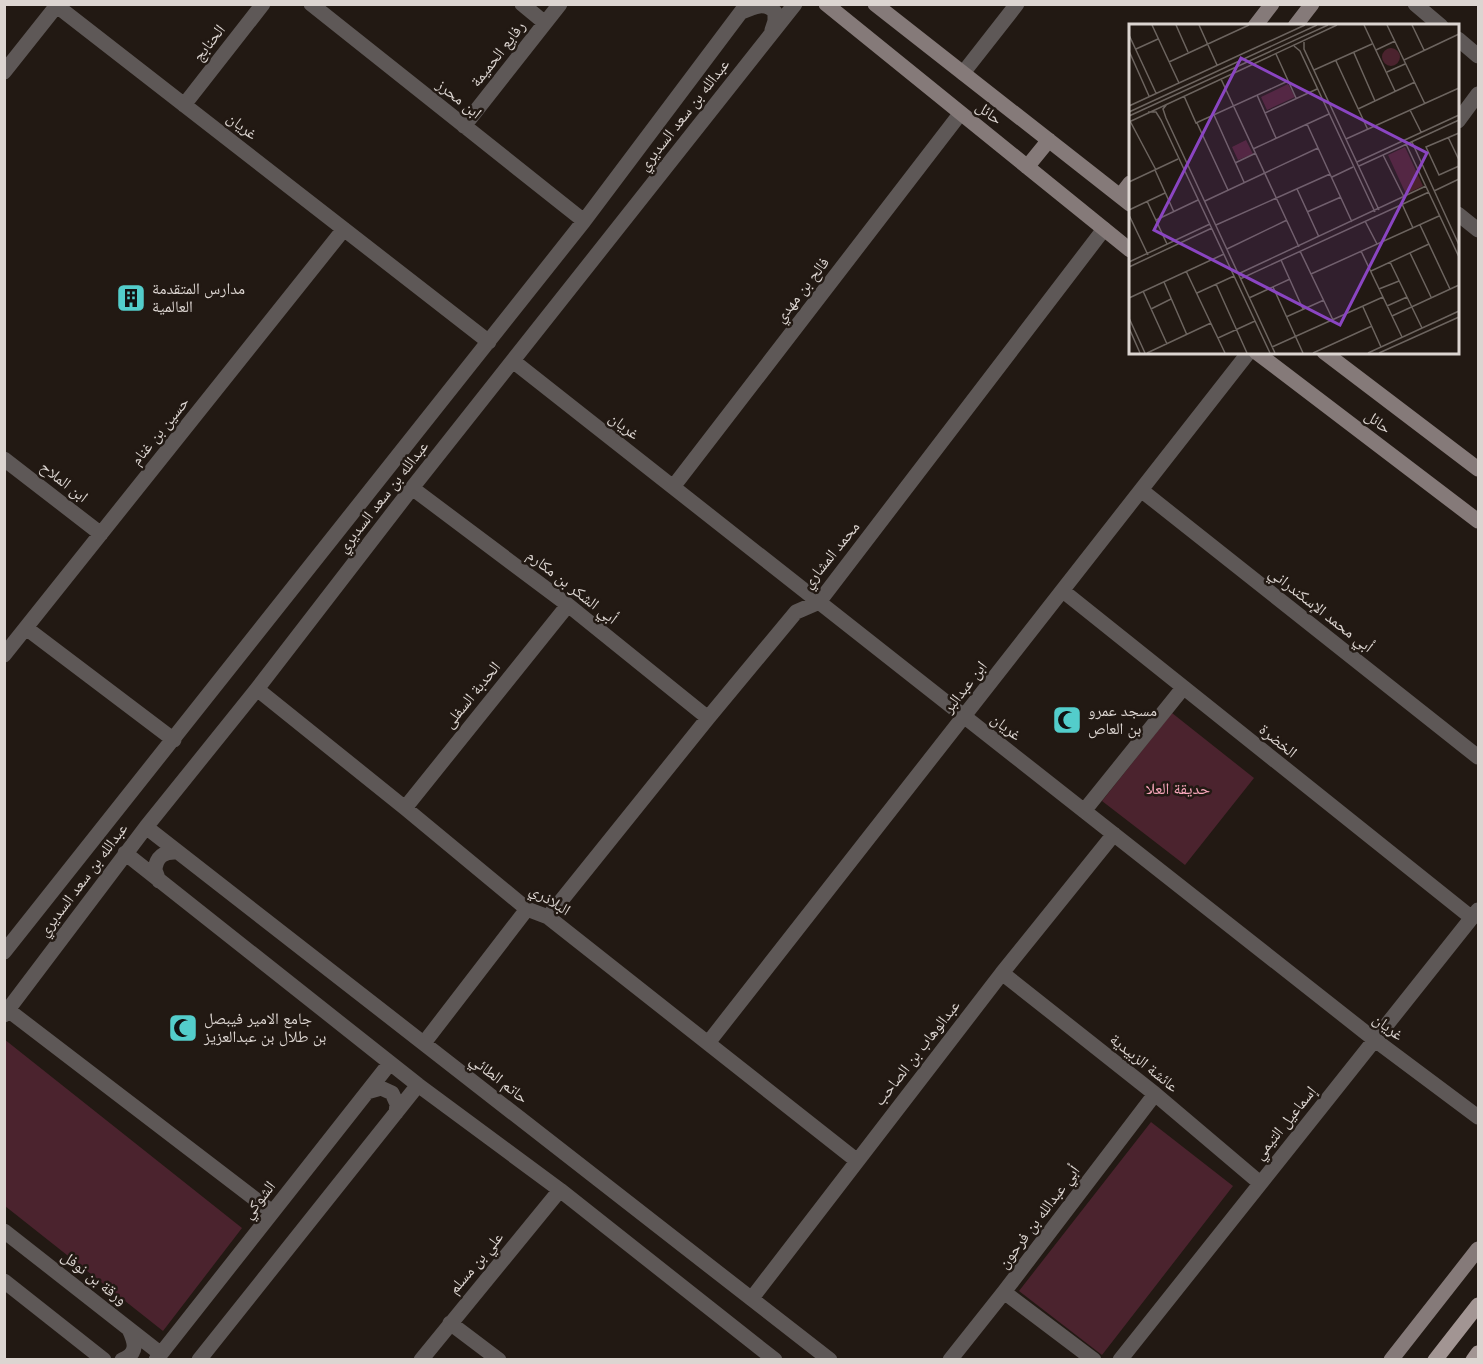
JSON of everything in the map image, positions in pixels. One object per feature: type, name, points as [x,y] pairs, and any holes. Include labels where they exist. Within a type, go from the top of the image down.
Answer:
[{"type":"main road","points":[[1435,1359],[1479,1305]]},
{"type":"main road","points":[[1473,1359],[1479,1353]]},
{"type":"street","name":"الحنابج","points":[[184,105],[263,4]]},
{"type":"street","name":"ابن محرز","points":[[312,4],[584,222]]},
{"type":"street","points":[[522,4],[545,23]]},
{"type":"street","name":"رفايع الحميمة","points":[[464,126],[560,4]]},
{"type":"street","name":"عبدالله بن سعد السديري","points":[[6,1013],[125,853],[257,689],[412,488],[795,4]]},
{"type":"street","name":"حائل","points":[[826,4],[1129,248]]},
{"type":"street","name":"حائل","points":[[875,4],[1125,200]]},
{"type":"street","points":[[963,73],[1017,4]]},
{"type":"street","points":[[1257,24],[1272,4]]},
{"type":"street","points":[[1297,24],[1312,4]]},
{"type":"street","points":[[1415,4],[1439,24]]},
{"type":"street","name":"غريان","points":[[58,5],[489,342]]},
{"type":"street","points":[[4,72],[58,5]]},
{"type":"street","points":[[744,8],[764,5],[772,8],[775,12],[775,21],[770,36]]},
{"type":"street","name":"عبدالله بن سعد السديري","points":[[4,952],[584,222],[744,8]]},
{"type":"street","points":[[1459,40],[1479,56]]},
{"type":"street","points":[[1459,120],[1479,94]]},
{"type":"street","name":"فالح بن مهدي","points":[[673,487],[960,114]]},
{"type":"street","points":[[1027,166],[1049,140]]},
{"type":"street","points":[[1459,215],[1479,230]]},
{"type":"street","name":"حسين بن غنام","points":[[4,655],[345,229]]},
{"type":"street","name":"محمد المشاري","points":[[548,917],[796,612],[819,602],[1104,229]]},
{"type":"street","name":"ابن عبدالبر","points":[[708,1044],[1247,354]]},
{"type":"street","name":"حائل","points":[[1259,354],[1479,521]]},
{"type":"street","name":"حائل","points":[[1327,354],[1479,469]]},
{"type":"street","name":"غريان","points":[[513,361],[1375,1040],[1479,1117]]},
{"type":"street","name":"ابن الملاح","points":[[4,459],[101,534]]},
{"type":"street","name":"أبي الشكر بن مكارم","points":[[412,488],[568,605],[708,718]]},
{"type":"street","name":"أبي محمد الإسكندراني","points":[[1142,490],[1479,757]]},
{"type":"street","name":"الخضرة","points":[[1063,591],[1183,688],[1475,914]]},
{"type":"street","name":"الحدبة السفلى","points":[[405,808],[568,605]]},
{"type":"street","points":[[26,628],[174,740]]},
{"type":"street","points":[[1084,811],[1183,688]]},
{"type":"street","name":"البلاذري","points":[[257,689],[526,909],[548,917],[856,1160]]},
{"type":"street","name":"حاتم الطائي","points":[[146,827],[830,1359]]},
{"type":"street","name":"عبدالوهاب بن الصاحب","points":[[752,1298],[856,1160],[1114,834]]},
{"type":"street","points":[[159,881],[155,870],[159,859],[168,851],[177,852]]},
{"type":"street","points":[[125,853],[418,1085],[560,1190],[775,1359]]},
{"type":"street","points":[[424,1043],[526,909]]},
{"type":"street","name":"إسماعيل التيمي","points":[[1120,1359],[1475,914]]},
{"type":"street","name":"عائشة الزبيدية","points":[[1002,973],[1155,1094],[1260,1183]]},
{"type":"street","points":[[6,1013],[272,1212]]},
{"type":"street","name":"الشوكي","points":[[159,1357],[390,1063]]},
{"type":"street","points":[[199,1359],[418,1085]]},
{"type":"street","points":[[367,1092],[381,1088],[392,1093],[397,1104],[396,1113]]},
{"type":"street","name":"أبي عبدالله بن فرحون","points":[[950,1359],[1155,1094]]},
{"type":"street","name":"علي بن مسلم","points":[[421,1359],[560,1190]]},
{"type":"street","name":"ورقة بن نوفل","points":[[4,1231],[128,1326],[159,1357]]},
{"type":"street","points":[[1391,1359],[1479,1249]]},
{"type":"street","points":[[4,1281],[105,1359]]},
{"type":"street","points":[[1004,1292],[1094,1359]]},
{"type":"street","points":[[450,1323],[499,1359]]},
{"type":"street","points":[[122,1359],[131,1355],[135,1349],[128,1326]]},
{"type":"green space","name":"حديقة العلا","points":[[1172,713],[1254,778],[1185,865],[1102,801]]},
{"type":"green space","points":[[4,1039],[242,1228],[163,1331],[5,1206]]},
{"type":"green space","points":[[1151,1122],[1233,1186],[1102,1355],[1019,1291]]},
{"type":"place","name":"مدارس المتقدمة العالمية","points":[[131,298]]},
{"type":"place","name":"مسجد عمرو بن العاص","points":[[1067,720]]},
{"type":"place","name":"جامع الامير فيبصل بن طلال بن عبدالعزيز","points":[[183,1028]]}]
